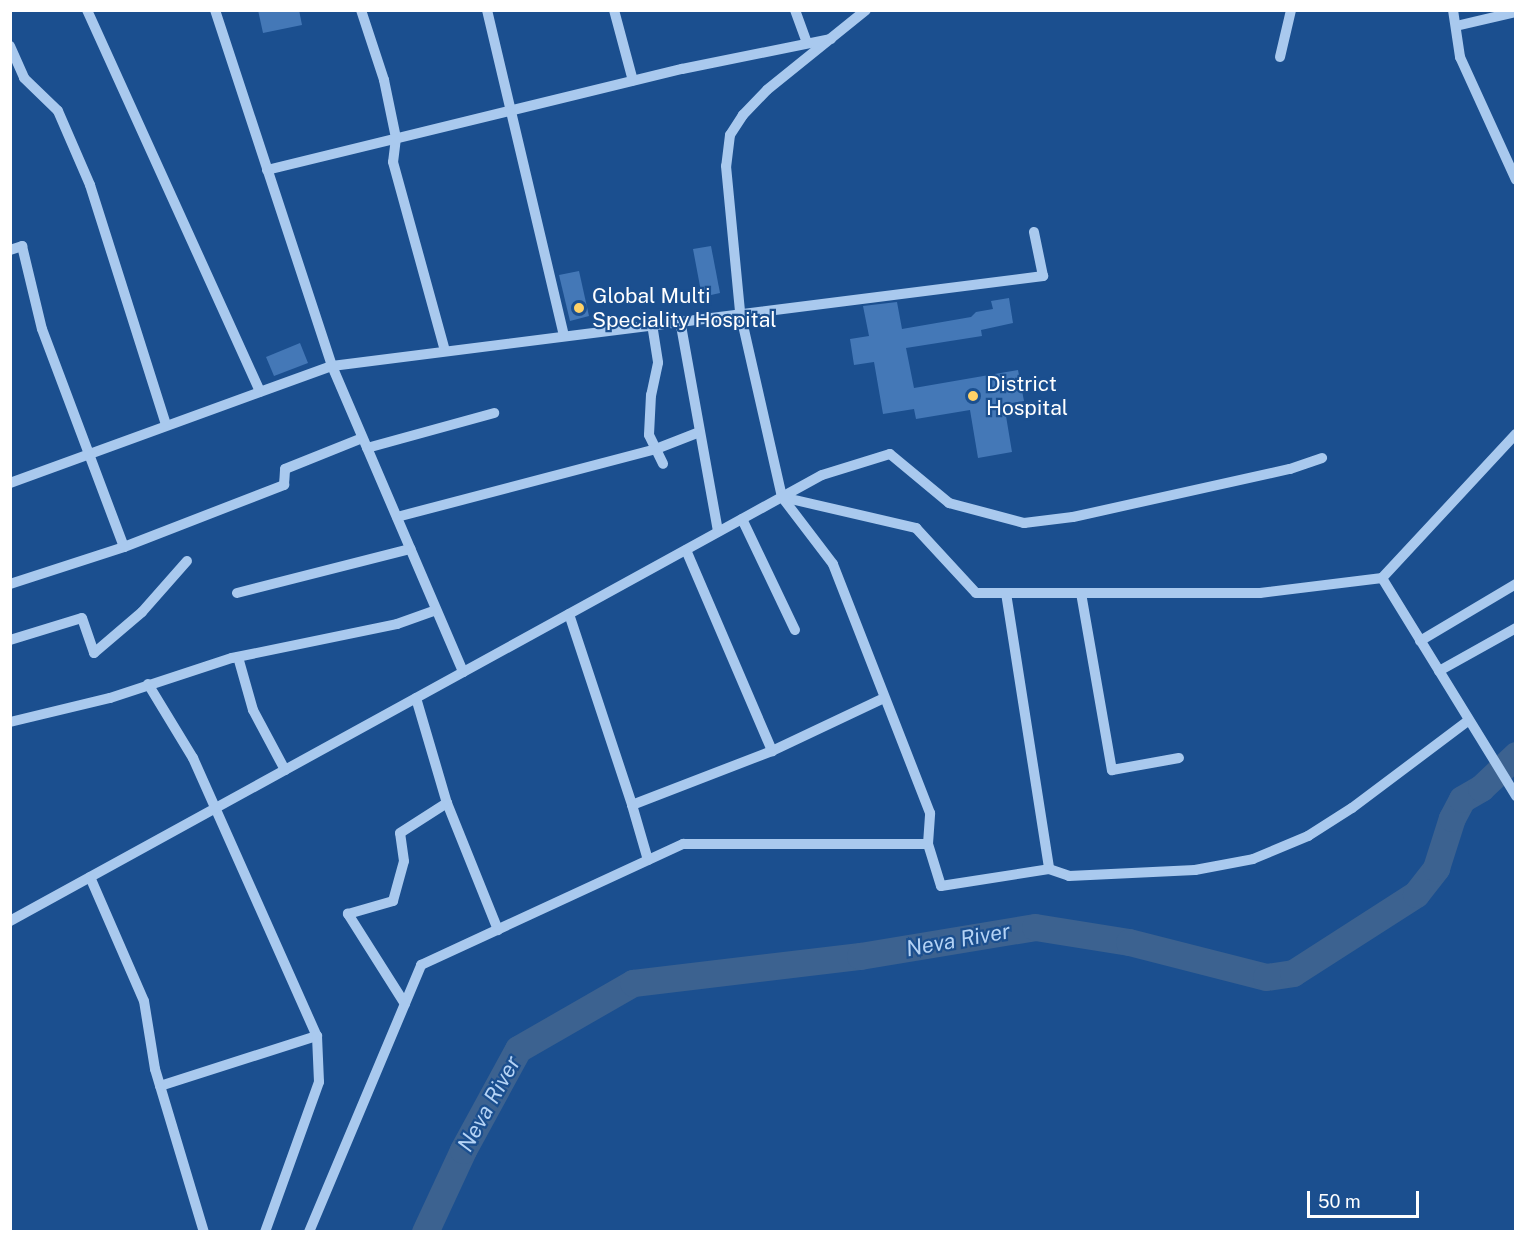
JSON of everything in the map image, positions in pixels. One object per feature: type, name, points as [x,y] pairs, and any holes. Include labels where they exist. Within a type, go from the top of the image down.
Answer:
[{"type":"street","points":[[87,10],[260,392]]},
{"type":"street","points":[[215,10],[332,366],[463,672]]},
{"type":"street","points":[[361,10],[384,80],[396,138],[393,162],[445,351]]},
{"type":"street","points":[[487,10],[564,335]]},
{"type":"street","points":[[614,10],[633,81]]},
{"type":"street","points":[[795,10],[807,44]]},
{"type":"street","points":[[866,10],[767,90],[743,115],[730,135],[726,166],[740,312],[782,497],[832,564],[930,813],[928,844],[941,886],[1049,869],[1069,876],[1128,874],[1195,870],[1253,859],[1308,836],[1352,808],[1468,720]]},
{"type":"street","points":[[1280,57],[1291,10]]},
{"type":"street","points":[[1454,10],[1460,57],[1515,180]]},
{"type":"street","points":[[1456,26],[1515,12]]},
{"type":"street","points":[[267,170],[633,81],[834,38]]},
{"type":"street","points":[[10,46],[24,78],[58,111],[90,185],[166,425]]},
{"type":"street","points":[[1504,155],[1515,152]]},
{"type":"street","points":[[10,483],[332,366],[740,312],[1043,276],[1034,231]]},
{"type":"street","points":[[10,250],[22,246],[42,329],[62,374],[88,455],[124,547]]},
{"type":"street","points":[[680,320],[697,433],[718,532]]},
{"type":"street","points":[[652,324],[658,363],[651,395],[649,435],[663,464]]},
{"type":"street","points":[[10,584],[124,547],[284,485],[285,469],[365,443],[494,413]]},
{"type":"street","points":[[396,517],[656,449],[697,433]]},
{"type":"street","points":[[782,497],[916,528],[976,593],[1260,593],[1382,578],[1515,434]]},
{"type":"street","points":[[10,921],[822,475],[891,454],[949,503],[1024,523],[1073,517],[1290,470],[1322,458]]},
{"type":"street","points":[[742,519],[795,630]]},
{"type":"street","points":[[237,593],[410,549]]},
{"type":"street","points":[[686,550],[772,752]]},
{"type":"street","points":[[10,640],[82,618],[94,653],[142,612],[187,561]]},
{"type":"street","points":[[1382,578],[1468,720],[1514,788]]},
{"type":"street","points":[[1420,641],[1515,584]]},
{"type":"street","points":[[1006,593],[1049,869]]},
{"type":"street","points":[[1081,593],[1112,770],[1179,758]]},
{"type":"street","points":[[10,722],[238,657],[397,624],[436,610]]},
{"type":"street","points":[[569,614],[648,860]]},
{"type":"street","points":[[1439,671],[1515,628]]},
{"type":"street","points":[[238,657],[253,710],[285,770]]},
{"type":"street","points":[[148,684],[193,758],[316,1036],[319,1082],[265,1232]]},
{"type":"street","points":[[416,698],[447,803],[498,930]]},
{"type":"street","points":[[632,805],[772,752],[884,698]]},
{"type":"street","points":[[405,1004],[348,914],[393,901],[404,861],[400,833],[447,803]]},
{"type":"street","points":[[309,1232],[421,966],[683,844],[928,844]]},
{"type":"street","points":[[90,877],[144,1001],[160,1086],[204,1232]]},
{"type":"street","points":[[160,1086],[316,1036]]},
{"type":"building","points":[[258,10],[299,10],[302,25],[263,33]]},
{"type":"building","points":[[711,246],[720,293],[702,297],[693,249]]},
{"type":"building","points":[[579,271],[589,316],[570,321],[559,275]]},
{"type":"building","points":[[1009,298],[1013,323],[981,330],[982,336],[906,348],[914,388],[1018,370],[1024,401],[1004,404],[1012,452],[978,458],[970,410],[916,419],[914,409],[883,414],[874,362],[854,365],[850,339],[869,336],[863,306],[897,302],[902,329],[971,317],[976,312],[993,309],[991,301]]},
{"type":"building","points":[[300,343],[308,363],[274,376],[266,357]]},
{"type":"waterway","name":"Neva River","points":[[425,1232],[463,1150],[518,1049],[633,983],[860,956],[1035,927],[1129,942],[1266,977],[1293,973],[1416,894],[1436,868],[1452,818],[1462,799],[1481,788],[1516,755]]},
{"type":"place","name":"Global Multi Speciality Hospital","points":[[579,308]]},
{"type":"place","name":"District Hospital","points":[[973,396]]}]
